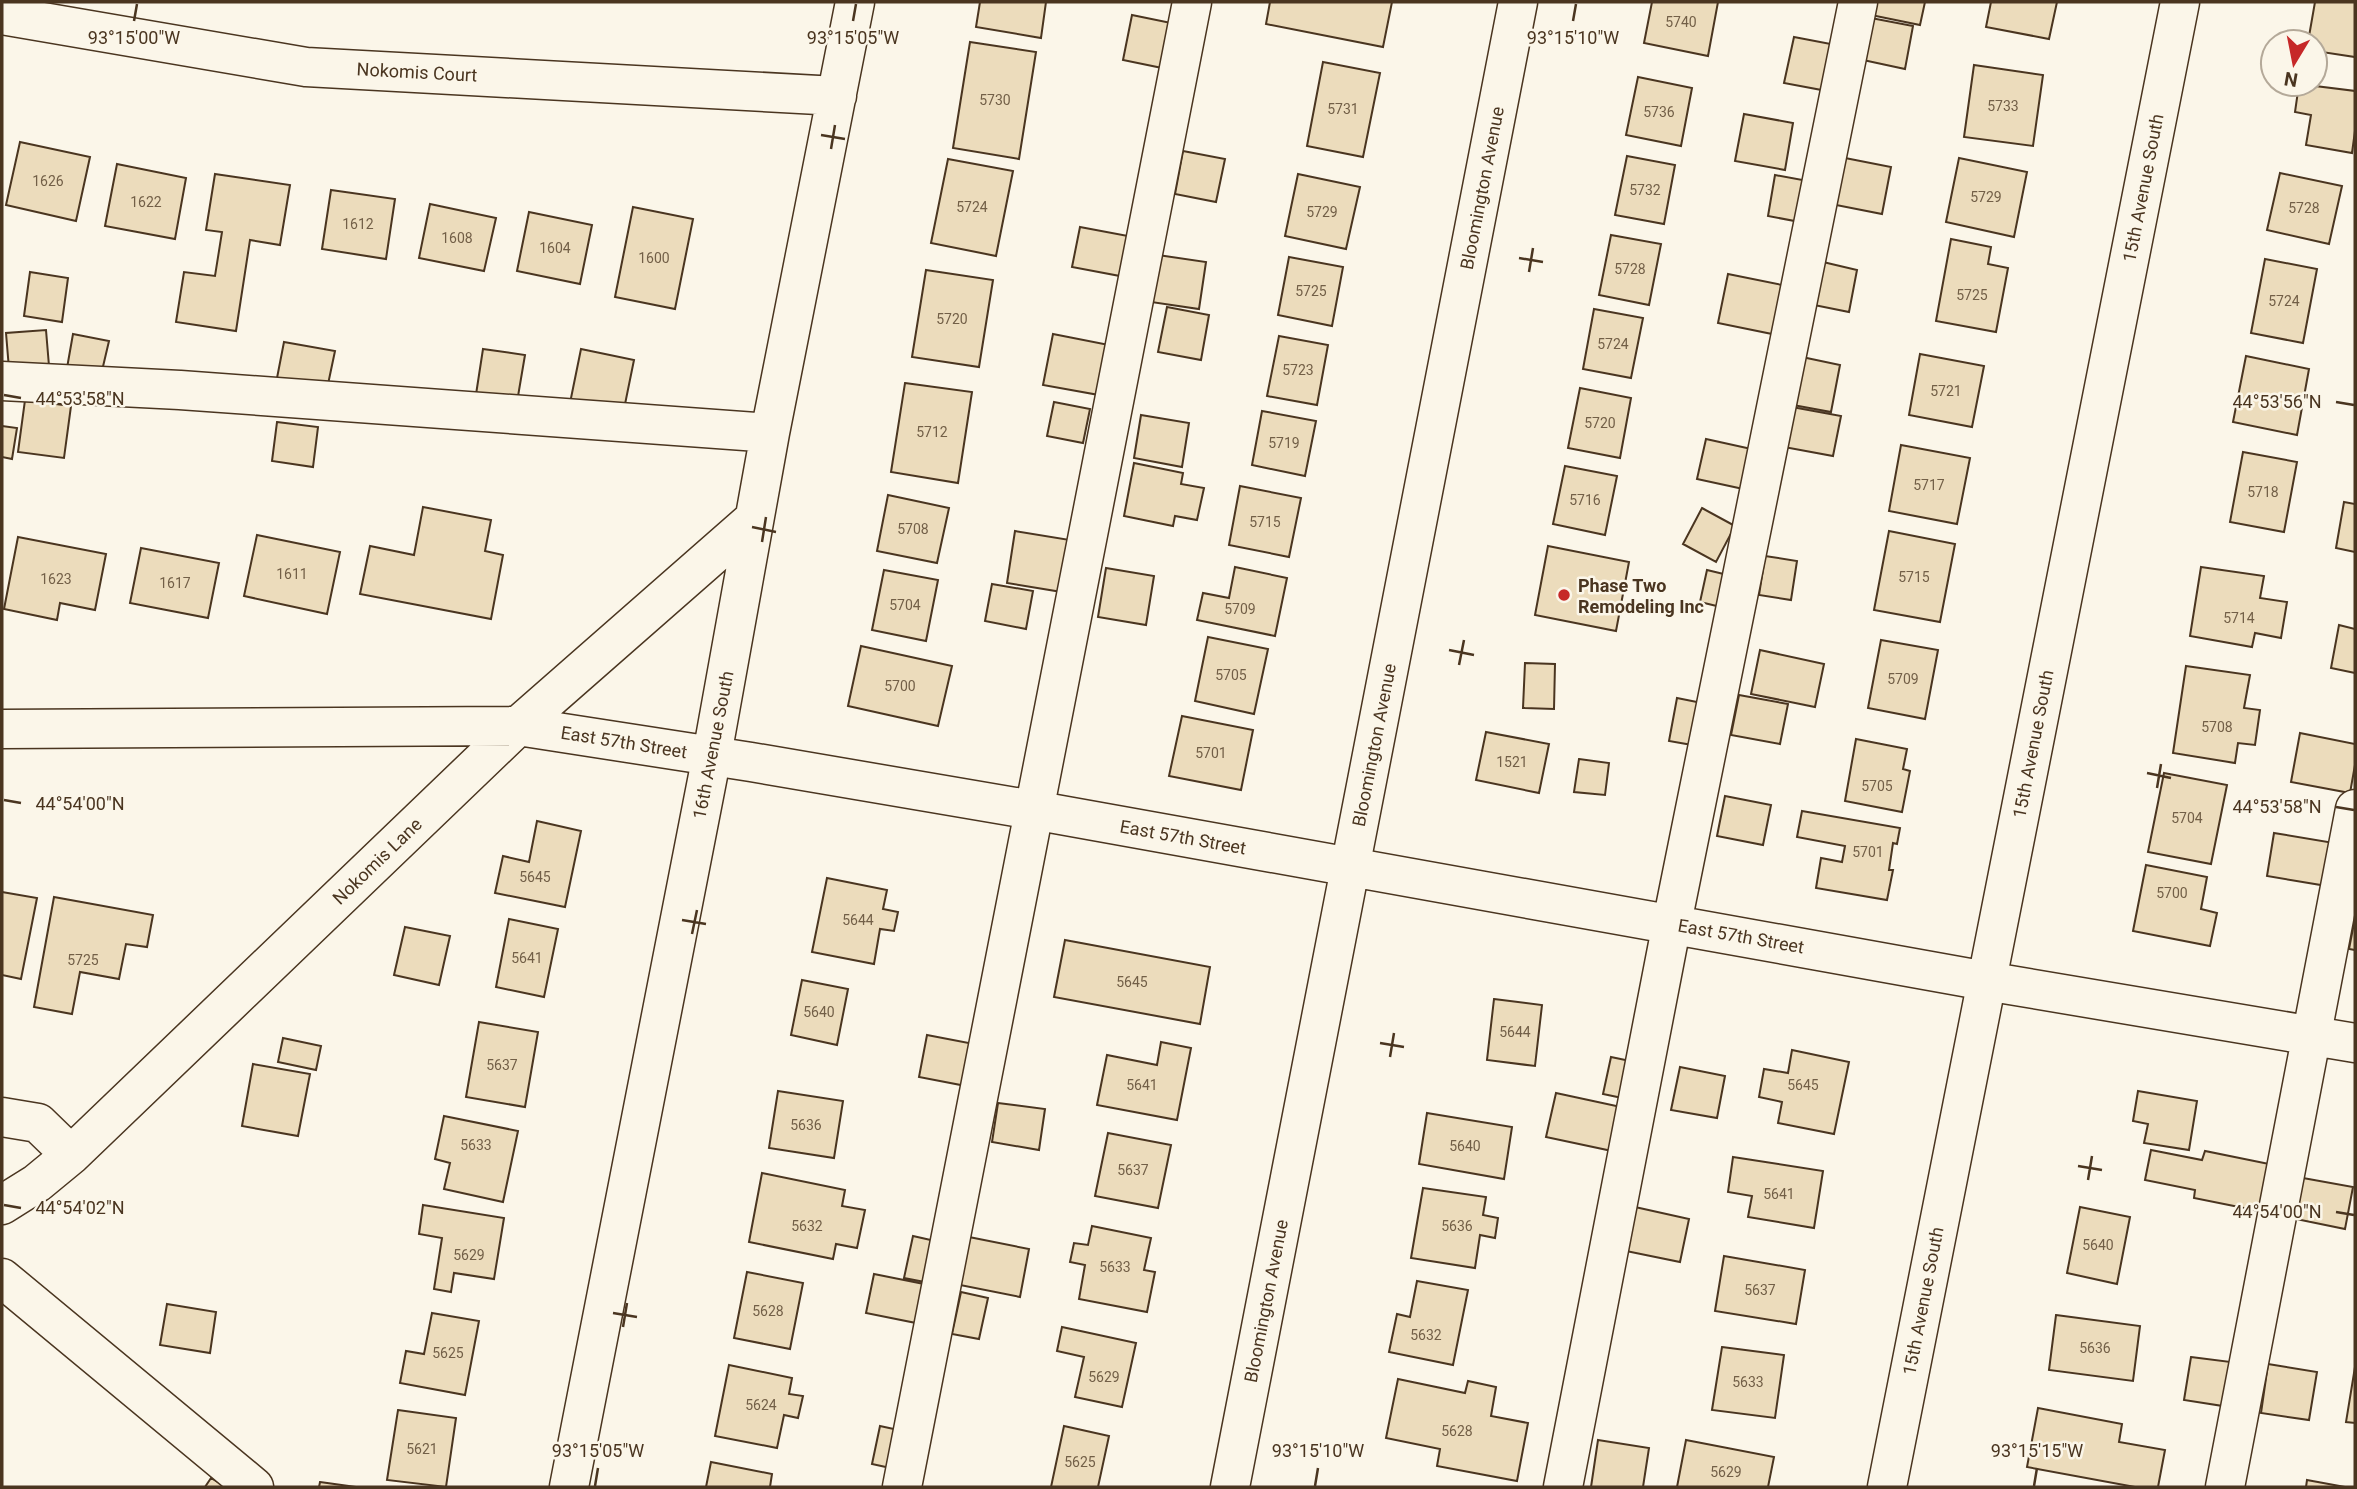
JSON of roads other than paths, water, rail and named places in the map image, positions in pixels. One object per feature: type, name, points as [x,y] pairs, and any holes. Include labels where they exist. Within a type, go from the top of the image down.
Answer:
[{"type":"street","name":"16th Avenue South","points":[[569,1487],[855,2]]},
{"type":"street","points":[[902,1487],[1192,2]]},
{"type":"street","name":"Bloomington Avenue","points":[[1230,1487],[1518,2]]},
{"type":"street","points":[[1563,1487],[1672,923],[1858,2]]},
{"type":"street","name":"15th Avenue South","points":[[1887,1487],[2180,2]]},
{"type":"street","name":"Nokomis Court","points":[[2,15],[306,66],[836,96]]},
{"type":"street","points":[[2,382],[180,390],[770,433]]},
{"type":"street","name":"Nokomis Lane","points":[[2,1205],[37,1183],[71,1155],[518,726],[754,519]]},
{"type":"street","name":"East 57th Street","points":[[2,729],[518,726],[712,755],[1033,810],[1986,981],[2355,1042]]},
{"type":"street","points":[[2225,1487],[2355,809]]},
{"type":"street","points":[[2,1117],[38,1123],[71,1155]]},
{"type":"street","points":[[2,1278],[254,1487]]},
{"type":"place","name":"Phase Two Remodeling Inc","points":[[1564,595]]}]
